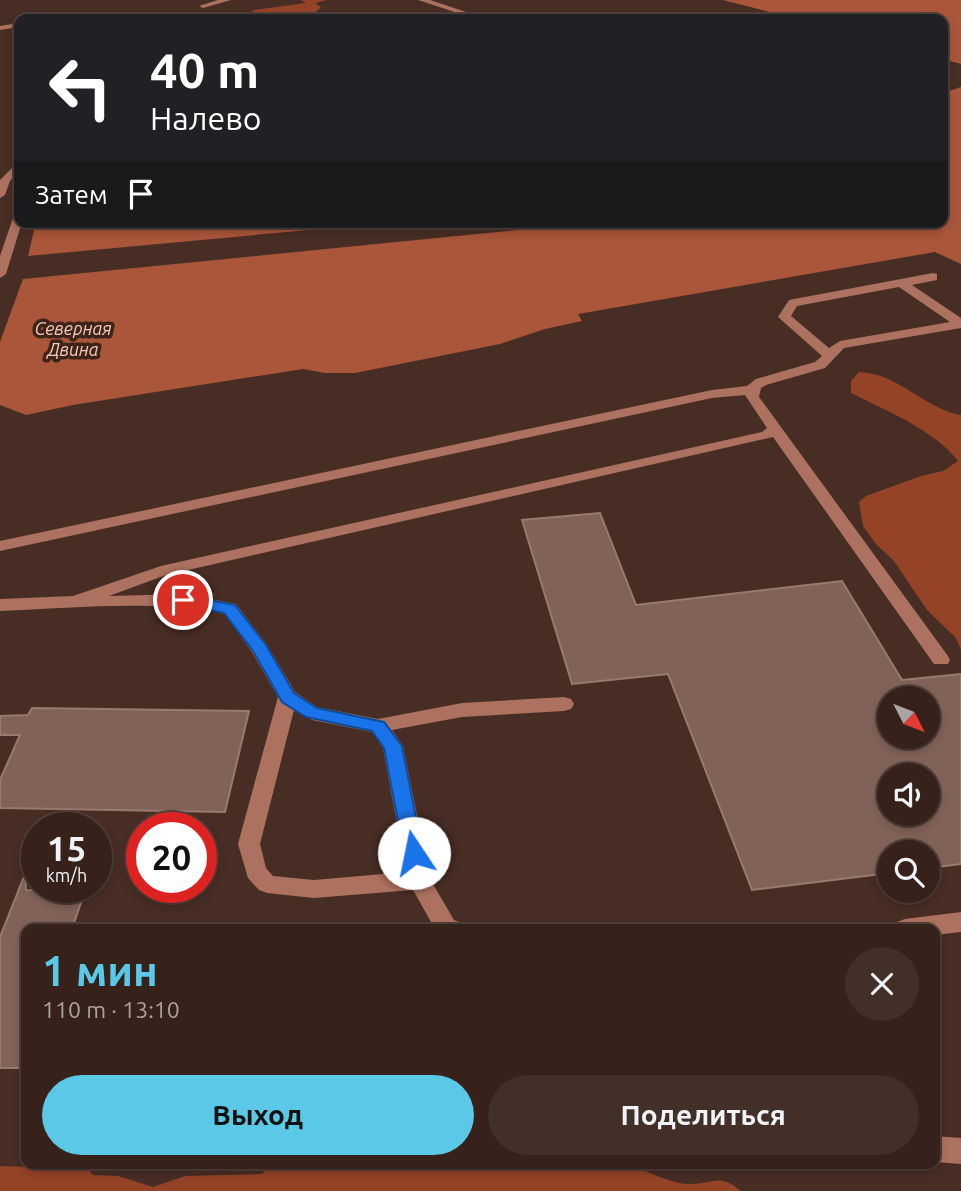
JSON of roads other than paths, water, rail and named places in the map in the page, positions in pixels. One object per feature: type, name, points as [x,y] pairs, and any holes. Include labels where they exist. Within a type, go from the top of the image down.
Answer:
[{"type":"street","points":[[191,0],[203,6],[228,0]]},
{"type":"street","points":[[192,14],[215,0]]},
{"type":"street","points":[[422,0],[467,14]]},
{"type":"street","points":[[192,14],[227,14]]},
{"type":"street","points":[[0,195],[5,180],[14,170]]},
{"type":"street","points":[[0,274],[15,228]]},
{"type":"street","points":[[829,355],[784,317],[793,303],[933,277]]},
{"type":"street","points":[[900,282],[961,324]]},
{"type":"street","points":[[941,660],[752,397],[761,382],[820,365],[840,345],[961,324]]},
{"type":"street","points":[[0,546],[698,397],[754,390]]},
{"type":"street","points":[[75,602],[161,571],[766,435],[775,429]]},
{"type":"street","points":[[0,605],[183,600],[230,608],[260,649],[288,697],[312,713],[378,726],[462,710],[564,704]]},
{"type":"street","points":[[288,697],[249,844],[256,872],[267,884],[314,889],[419,880]]},
{"type":"street","points":[[378,726],[393,746],[419,880],[444,924]]},
{"type":"street","points":[[940,925],[961,922]]},
{"type":"street","points":[[940,1150],[961,1152]]},
{"type":"water","points":[[723,0],[961,0],[961,64],[948,60],[948,14],[778,14]]},
{"type":"water","name":"Северная Двина","points":[[961,87],[961,264],[935,252],[578,314],[582,321],[545,329],[500,344],[355,373],[325,373],[303,369],[73,405],[26,415],[0,405],[0,342],[23,279],[527,228],[948,228],[948,91]]},
{"type":"water","points":[[35,228],[330,228],[28,256]]}]
